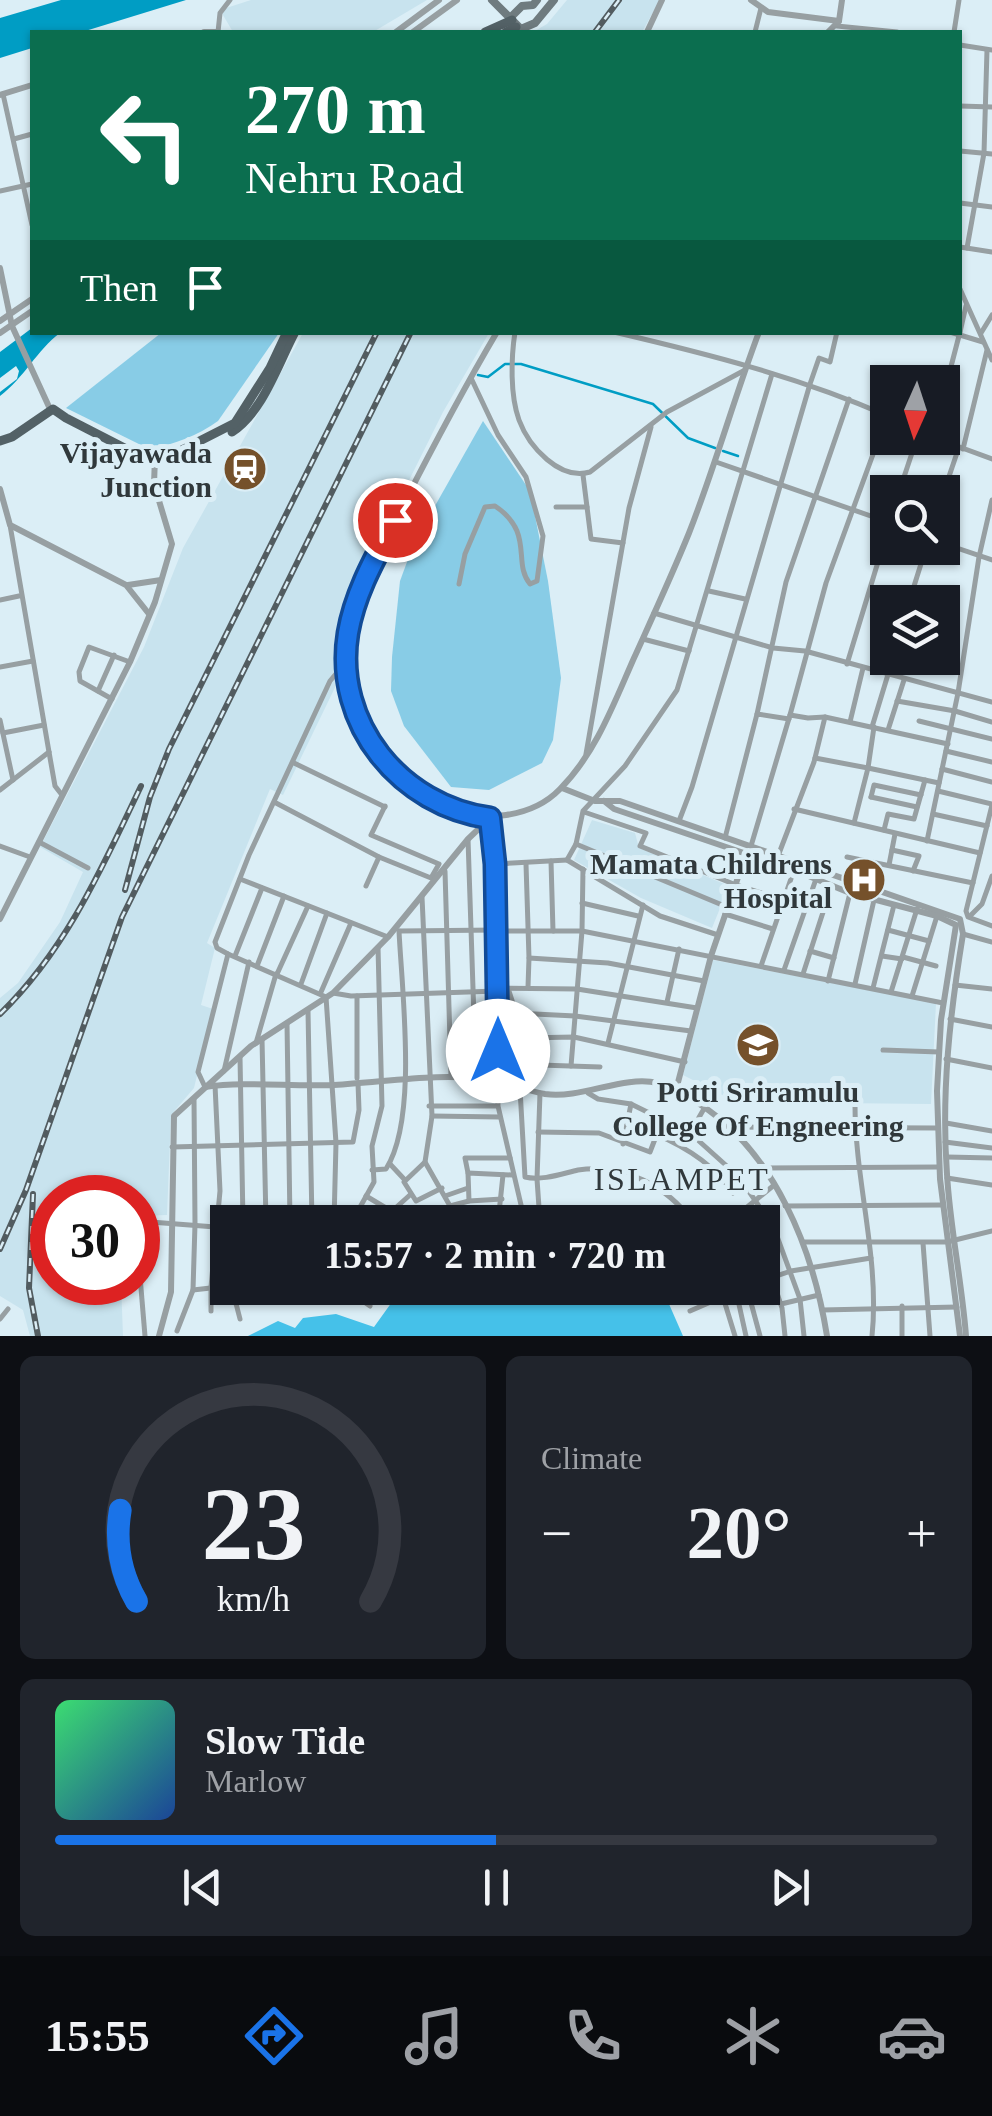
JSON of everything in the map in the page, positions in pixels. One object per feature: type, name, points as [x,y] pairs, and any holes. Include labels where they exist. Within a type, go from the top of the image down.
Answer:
[{"type":"main road","points":[[492,0],[511,24],[528,28],[554,0]]},
{"type":"main road","points":[[511,24],[519,2],[536,2],[540,16]]},
{"type":"main road","points":[[0,440],[12,438],[54,411],[134,454],[155,457],[178,452],[228,429],[239,418],[286,335]]},
{"type":"main road","points":[[210,437],[232,432],[246,420],[293,335]]},
{"type":"street","points":[[218,30],[220,13],[230,0]]},
{"type":"street","points":[[399,30],[439,0]]},
{"type":"street","points":[[416,30],[457,0]]},
{"type":"street","points":[[648,30],[662,0]]},
{"type":"street","points":[[751,0],[775,14],[834,28],[842,0]]},
{"type":"street","points":[[954,30],[959,0]]},
{"type":"street","points":[[756,30],[761,8]]},
{"type":"street","points":[[962,45],[990,50],[984,106],[988,154],[963,248],[992,252]]},
{"type":"street","points":[[0,191],[28,185],[2,94],[30,86]]},
{"type":"street","points":[[962,106],[992,107]]},
{"type":"street","points":[[14,139],[30,135]]},
{"type":"street","points":[[962,151],[988,154]]},
{"type":"street","points":[[962,202],[992,207]]},
{"type":"street","points":[[0,268],[12,326],[54,411]]},
{"type":"street","points":[[962,294],[992,360]]},
{"type":"street","points":[[0,321],[30,300]]},
{"type":"street","points":[[962,323],[966,304]]},
{"type":"street","points":[[0,333],[30,312]]},
{"type":"street","points":[[980,334],[992,315]]},
{"type":"street","points":[[962,334],[984,342]]},
{"type":"street","points":[[490,818],[431,801],[394,773],[360,727],[347,661],[347,635],[361,586],[496,335]]},
{"type":"street","points":[[515,335],[521,425],[562,472],[583,474],[667,412],[746,367]]},
{"type":"street","points":[[625,335],[810,384],[870,408]]},
{"type":"street","points":[[160,1336],[171,1292],[172,1120],[240,1056],[327,994],[393,933],[468,839],[490,818],[531,806],[562,788],[602,732],[654,614],[689,533],[758,335]]},
{"type":"street","points":[[679,822],[778,483],[819,358],[830,362],[836,335]]},
{"type":"street","points":[[952,365],[959,335]]},
{"type":"street","points":[[951,475],[987,350]]},
{"type":"street","points":[[567,860],[576,844],[583,811],[599,801],[677,690],[772,374]]},
{"type":"street","points":[[459,584],[465,554],[482,512],[489,505],[506,514],[517,529],[530,584],[538,581],[543,540],[526,477],[498,435],[471,377]]},
{"type":"street","points":[[725,838],[786,582],[849,399]]},
{"type":"street","points":[[585,757],[623,543],[651,427]]},
{"type":"street","points":[[961,448],[992,458]]},
{"type":"street","points":[[676,1090],[711,956],[790,717],[806,651],[851,509],[872,455]]},
{"type":"street","points":[[0,918],[112,699],[150,615],[172,544],[154,484],[155,457]]},
{"type":"street","points":[[713,461],[870,518]]},
{"type":"street","points":[[583,474],[591,539],[623,543]]},
{"type":"street","points":[[0,489],[10,525],[49,752],[62,796]]},
{"type":"street","points":[[927,840],[992,500]]},
{"type":"street","points":[[556,507],[587,508]]},
{"type":"street","points":[[10,525],[126,585],[150,615]]},
{"type":"street","points":[[960,550],[992,560]]},
{"type":"street","points":[[847,664],[876,565]]},
{"type":"street","points":[[126,585],[161,580]]},
{"type":"street","points":[[709,591],[745,599]]},
{"type":"street","points":[[0,600],[20,596]]},
{"type":"street","points":[[654,614],[772,648],[806,651],[870,670]]},
{"type":"street","points":[[643,639],[690,650]]},
{"type":"street","points":[[112,699],[80,680],[79,672],[89,648],[130,662]]},
{"type":"street","points":[[98,691],[114,655]]},
{"type":"street","points":[[0,667],[33,661]]},
{"type":"street","points":[[347,661],[330,681],[240,879],[215,940],[217,948],[327,994],[448,994],[528,987],[619,994],[697,1008]]},
{"type":"street","points":[[850,722],[863,668]]},
{"type":"street","points":[[854,823],[888,675],[992,702]]},
{"type":"street","points":[[888,730],[904,680]]},
{"type":"street","points":[[898,702],[992,722]]},
{"type":"street","points":[[757,714],[825,716],[888,730],[992,762]]},
{"type":"street","points":[[778,856],[815,758],[825,716]]},
{"type":"street","points":[[0,720],[13,780]]},
{"type":"street","points":[[919,721],[992,739]]},
{"type":"street","points":[[1,733],[44,725]]},
{"type":"street","points":[[0,790],[49,752]]},
{"type":"street","points":[[815,758],[925,780],[992,804],[964,918],[941,1126],[942,1205],[963,1336]]},
{"type":"street","points":[[276,802],[379,856],[431,878],[438,864],[370,835],[385,807],[294,763]]},
{"type":"street","points":[[942,770],[992,782]]},
{"type":"street","points":[[914,819],[925,780]]},
{"type":"street","points":[[871,797],[874,785],[921,795]]},
{"type":"street","points":[[562,788],[614,809],[778,856],[954,922],[957,928],[943,1003],[939,1052],[950,1242],[963,1336]]},
{"type":"street","points":[[861,795],[917,807]]},
{"type":"street","points":[[599,801],[620,801],[725,838],[850,893],[992,926]]},
{"type":"street","points":[[794,809],[980,853]]},
{"type":"street","points":[[583,811],[646,833],[640,846],[783,900]]},
{"type":"street","points":[[884,830],[888,814],[930,824]]},
{"type":"street","points":[[933,814],[988,830]]},
{"type":"street","points":[[490,818],[497,930],[498,1106],[520,1205]]},
{"type":"street","points":[[888,866],[896,833]]},
{"type":"street","points":[[468,839],[476,1078]]},
{"type":"street","points":[[39,842],[88,868]]},
{"type":"street","points":[[576,844],[773,930]]},
{"type":"street","points":[[0,846],[30,856]]},
{"type":"street","points":[[892,850],[919,856],[913,871]]},
{"type":"street","points":[[366,886],[379,856]]},
{"type":"street","points":[[848,857],[973,884]]},
{"type":"street","points":[[495,864],[567,860],[688,928],[718,935]]},
{"type":"street","points":[[551,862],[553,931]]},
{"type":"street","points":[[526,864],[528,987]]},
{"type":"street","points":[[571,1066],[583,869]]},
{"type":"street","points":[[761,966],[794,870]]},
{"type":"street","points":[[445,871],[452,1076]]},
{"type":"street","points":[[964,918],[982,904],[992,876]]},
{"type":"street","points":[[784,970],[816,878]]},
{"type":"street","points":[[240,879],[351,923],[393,933],[582,931],[943,1003]]},
{"type":"street","points":[[205,1086],[198,1072],[231,955],[262,888]]},
{"type":"street","points":[[828,981],[850,893]]},
{"type":"street","points":[[224,1071],[253,964],[284,896]]},
{"type":"street","points":[[422,897],[432,1116],[425,1162],[450,1206],[502,1199]]},
{"type":"street","points":[[855,984],[874,898]]},
{"type":"street","points":[[582,903],[638,916]]},
{"type":"street","points":[[803,974],[826,903]]},
{"type":"street","points":[[608,1043],[643,905]]},
{"type":"street","points":[[873,988],[894,905]]},
{"type":"street","points":[[266,1205],[265,1096],[259,1041],[276,974],[308,906]]},
{"type":"street","points":[[892,992],[918,907]]},
{"type":"street","points":[[301,984],[327,914]]},
{"type":"street","points":[[912,996],[937,916]]},
{"type":"street","points":[[334,1205],[336,1143],[327,994],[351,923]]},
{"type":"street","points":[[888,930],[929,941]]},
{"type":"street","points":[[372,1170],[386,1169],[400,1144],[406,1102],[402,995],[393,933]]},
{"type":"street","points":[[963,934],[992,942]]},
{"type":"street","points":[[361,1205],[374,1182],[372,1146],[382,1106],[378,947]]},
{"type":"street","points":[[667,1002],[679,949]]},
{"type":"street","points":[[810,951],[834,958]]},
{"type":"street","points":[[882,956],[936,966]]},
{"type":"street","points":[[528,958],[627,966],[704,981]]},
{"type":"street","points":[[955,986],[992,989]]},
{"type":"street","points":[[508,988],[524,1038],[573,1037],[685,1062]]},
{"type":"street","points":[[172,1148],[353,1142],[359,1110],[357,996]]},
{"type":"street","points":[[308,1009],[312,1205]]},
{"type":"street","points":[[516,1013],[575,1016],[692,1031]]},
{"type":"street","points":[[950,1019],[992,1027]]},
{"type":"street","points":[[287,1023],[290,1205]]},
{"type":"street","points":[[534,1038],[540,1065],[600,1067]]},
{"type":"street","points":[[883,1050],[939,1052]]},
{"type":"street","points":[[240,1056],[242,1205]]},
{"type":"street","points":[[946,1059],[992,1068]]},
{"type":"street","points":[[205,1086],[332,1085],[357,1080],[452,1076],[498,1080],[540,1093],[588,1092],[646,1082],[676,1090],[730,1127],[763,1168],[804,1242],[820,1294],[827,1336]]},
{"type":"street","points":[[215,1085],[216,1146],[220,1152],[218,1205]]},
{"type":"street","points":[[520,1088],[523,1175],[537,1178],[591,1168],[626,1173],[652,1184],[677,1205]]},
{"type":"street","points":[[588,1092],[598,1099],[631,1104],[690,1133],[709,1147],[761,1205]]},
{"type":"street","points":[[539,1205],[540,1093]]},
{"type":"street","points":[[177,1330],[192,1290],[196,1224],[194,1098]]},
{"type":"street","points":[[623,1144],[631,1104]]},
{"type":"street","points":[[855,1105],[862,1205],[871,1258],[872,1336]]},
{"type":"street","points":[[430,1106],[498,1106]]},
{"type":"street","points":[[690,1133],[705,1107]]},
{"type":"street","points":[[432,1116],[499,1117]]},
{"type":"street","points":[[538,1132],[599,1134],[650,1152],[656,1139],[656,1116]]},
{"type":"street","points":[[730,1127],[941,1126],[992,1131]]},
{"type":"street","points":[[653,1133],[686,1148],[723,1179],[733,1193]]},
{"type":"street","points":[[946,1142],[992,1148]]},
{"type":"street","points":[[946,1157],[992,1159]]},
{"type":"street","points":[[469,1201],[465,1158],[510,1158]]},
{"type":"street","points":[[404,1178],[425,1162]]},
{"type":"street","points":[[390,1164],[404,1178],[416,1202],[442,1188]]},
{"type":"street","points":[[763,1168],[939,1167]]},
{"type":"street","points":[[468,1174],[512,1175]]},
{"type":"street","points":[[501,1205],[504,1174]]},
{"type":"street","points":[[947,1178],[992,1185]]},
{"type":"street","points":[[750,1205],[774,1186]]},
{"type":"street","points":[[444,1196],[468,1188]]},
{"type":"street","points":[[398,1205],[411,1194]]},
{"type":"street","points":[[366,1196],[381,1205]]},
{"type":"street","points":[[785,1206],[942,1205]]},
{"type":"street","points":[[160,1221],[210,1225]]},
{"type":"street","points":[[804,1242],[950,1242],[992,1231]]},
{"type":"street","points":[[924,1242],[930,1336]]},
{"type":"street","points":[[780,1244],[800,1299],[804,1336]]},
{"type":"street","points":[[780,1275],[871,1258]]},
{"type":"street","points":[[192,1290],[210,1288]]},
{"type":"street","points":[[781,1304],[820,1294]]},
{"type":"street","points":[[780,1301],[785,1336]]},
{"type":"street","points":[[142,1305],[145,1336]]},
{"type":"street","points":[[211,1305],[212,1311]]},
{"type":"street","points":[[236,1305],[240,1319]]},
{"type":"street","points":[[690,1311],[705,1305]]},
{"type":"street","points":[[725,1305],[735,1336]]},
{"type":"street","points":[[739,1305],[746,1336]]},
{"type":"street","points":[[752,1305],[760,1336]]},
{"type":"street","points":[[902,1306],[902,1336]]},
{"type":"street","points":[[822,1310],[957,1307]]},
{"type":"street","points":[[0,1319],[8,1309]]},
{"type":"shaded area","points":[[61,0],[186,0],[88,30],[30,30],[30,49],[0,58],[0,18]]},
{"type":"shaded area","points":[[251,0],[427,0],[376,30],[232,30],[220,10]]},
{"type":"shaded area","points":[[567,0],[660,0],[643,30],[536,30],[547,24]]},
{"type":"shaded area","points":[[30,330],[30,335],[58,335],[44,347],[16,381],[0,396],[17,379],[19,371],[16,366],[0,378],[0,352]]},
{"type":"shaded area","points":[[158,335],[278,335],[218,421],[176,442],[149,449],[66,408]]},
{"type":"shaded area","points":[[302,335],[488,335],[443,412],[350,599],[342,642],[342,673],[283,795],[270,789],[207,943],[215,948],[201,1005],[213,1009],[194,1088],[171,1115],[167,1215],[160,1215],[160,1175],[30,1175],[30,1305],[122,1305],[123,1336],[30,1336],[23,1310],[0,1296],[0,998],[18,983],[60,922],[83,872],[40,847],[144,647],[183,548]]},
{"type":"shaded area","points":[[483,421],[530,491],[548,581],[561,678],[553,740],[542,763],[489,790],[451,787],[404,726],[391,691],[400,581],[414,543]]},
{"type":"shaded area","points":[[592,820],[635,833],[639,848],[729,886],[712,928],[641,898],[574,860]]},
{"type":"shaded area","points":[[713,960],[936,1003],[931,1104],[736,1102],[683,1075]]},
{"type":"shaded area","points":[[390,1305],[669,1305],[683,1336],[248,1336],[278,1321],[295,1328],[303,1318],[336,1314],[374,1327]]},
{"type":"waterway","points":[[478,375],[488,377],[505,364],[521,364],[653,404],[688,438],[715,448]]},
{"type":"waterway","points":[[723,451],[738,456]]},
{"type":"railway","points":[[596,30],[619,0]]},
{"type":"railway","points":[[125,890],[150,797],[169,749],[376,335]]},
{"type":"railway","points":[[0,1249],[26,1190],[122,917],[410,335]]},
{"type":"railway","points":[[0,1014],[44,963],[81,907],[141,786]]},
{"type":"railway","points":[[30,1264],[30,1293]]},
{"type":"railway","points":[[32,1305],[38,1336]]},
{"type":"place","name":"Vijayawada Junction","points":[[245,469]]},
{"type":"place","name":"Mamata Childrens Hospital","points":[[864,880]]},
{"type":"place","name":"Potti Sriramulu College Of Engneering","points":[[758,1045]]},
{"type":"district","name":"ISLAMPET","points":[[682,1179]]},
{"type":"route","points":[[395,520],[356,597],[347,635],[348,673],[355,710],[360,727],[394,773],[431,801],[490,818],[495,864],[498,1051]]}]
